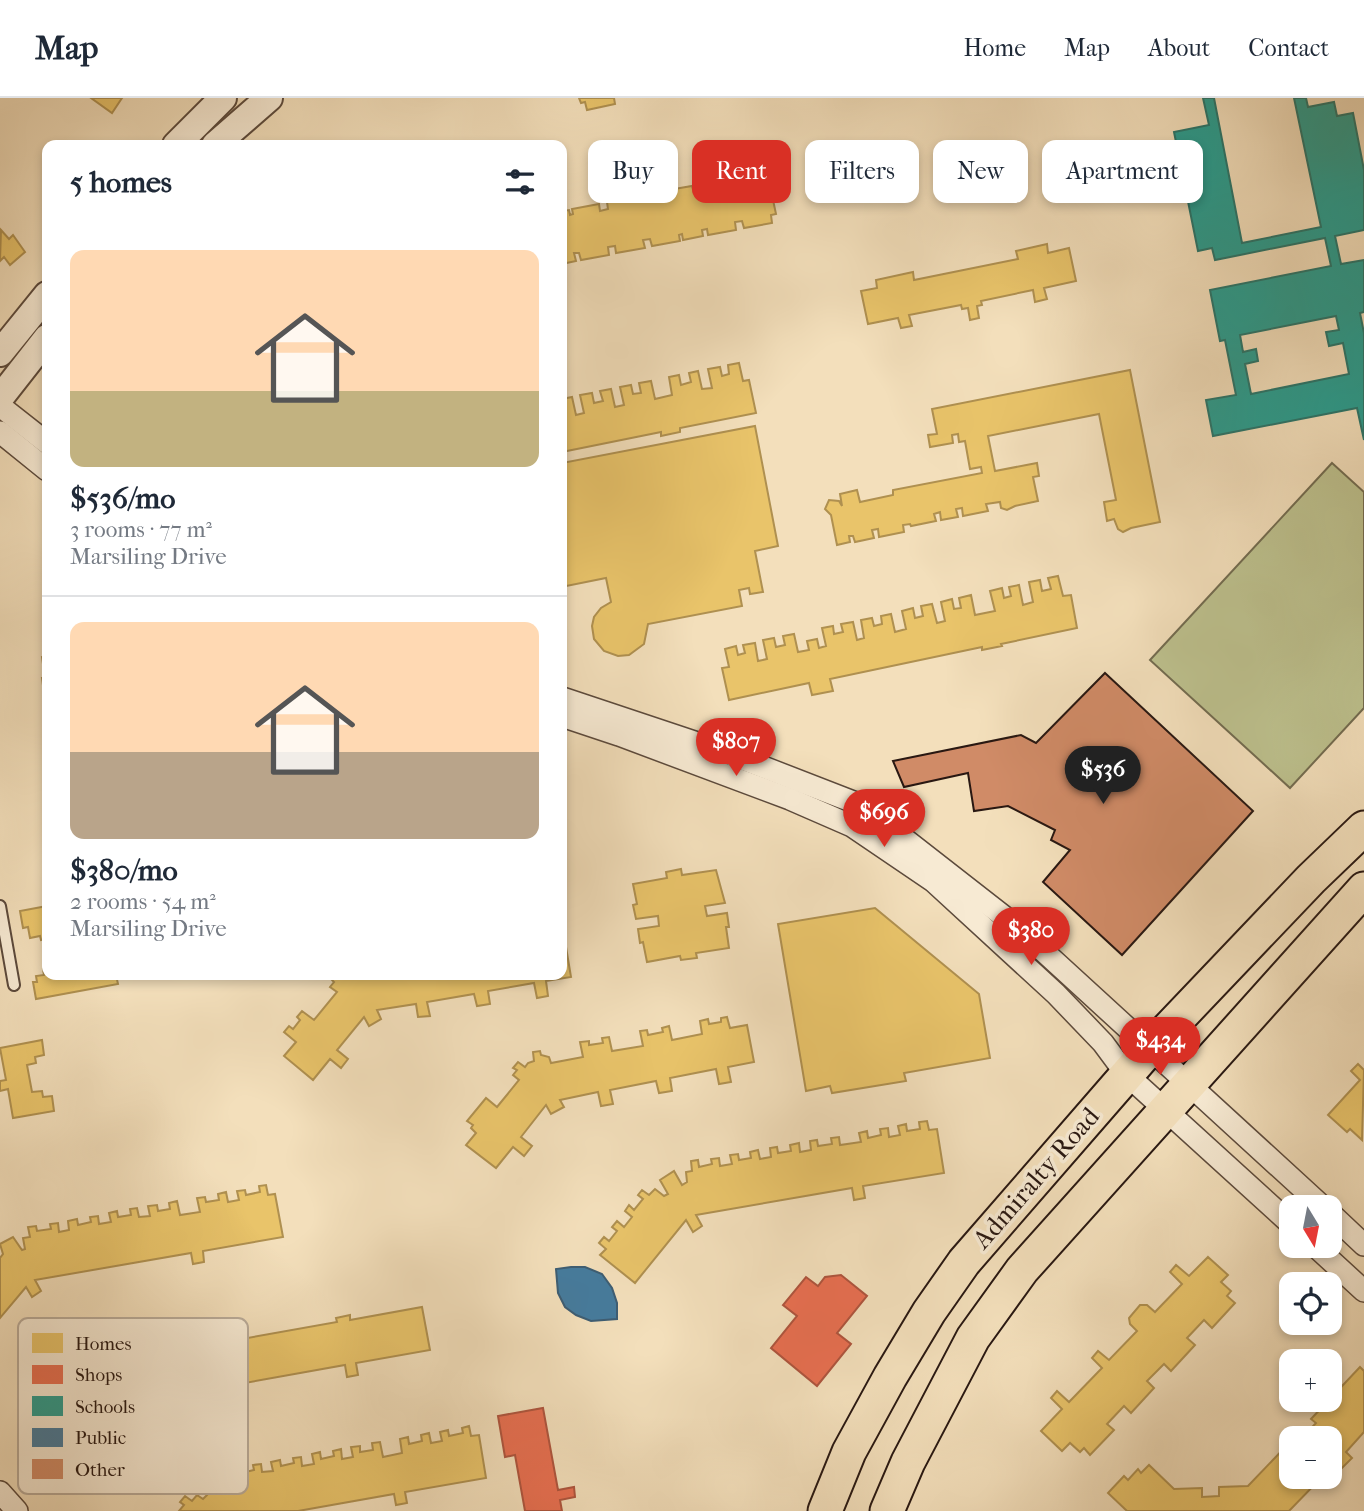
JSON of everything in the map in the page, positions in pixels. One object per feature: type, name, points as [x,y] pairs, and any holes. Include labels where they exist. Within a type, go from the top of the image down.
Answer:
[{"type":"main road","name":"Admiralty Road","points":[[825,1511],[849,1452],[890,1377],[929,1312],[964,1262],[1126,1074],[1311,879],[1364,828]]},
{"type":"main road","name":"Admiralty Road","points":[[887,1511],[908,1462],[973,1338],[1022,1270],[1364,889]]},
{"type":"street","points":[[181,140],[223,98]]},
{"type":"street","points":[[221,140],[270,98]]},
{"type":"street","points":[[0,353],[42,301]]},
{"type":"street","points":[[0,398],[42,344]]},
{"type":"street","points":[[0,406],[42,439]]},
{"type":"street","points":[[0,432],[42,466]]},
{"type":"street","points":[[567,700],[727,753],[860,805],[1016,926],[1191,1083],[1310,1195]]},
{"type":"street","points":[[567,718],[790,799],[852,827],[933,881],[1056,994],[1103,1043],[1126,1074],[1279,1213]]},
{"type":"street","points":[[1342,1224],[1364,1245]]},
{"type":"street","points":[[1328,1258],[1364,1291]]},
{"type":"street","points":[[0,1492],[17,1511]]},
{"type":"lane","points":[[0,906],[15,985]]},
{"type":"green space","points":[[1332,463],[1364,492],[1364,708],[1290,788],[1150,660]]},
{"type":"building: Homes","points":[[91,98],[122,98],[112,113]]},
{"type":"building: Homes","points":[[579,98],[614,98],[615,104],[587,110],[585,102],[581,103]]},
{"type":"building: Homes","points":[[692,186],[692,203],[774,203],[776,214],[771,215],[772,223],[744,228],[742,221],[735,222],[736,230],[708,235],[707,229],[702,230],[703,236],[683,240],[682,234],[679,235],[680,241],[652,246],[650,239],[643,240],[645,248],[616,253],[615,246],[608,247],[609,255],[581,260],[579,253],[574,253],[576,261],[567,263],[567,210],[570,215],[573,214],[572,209],[599,204],[600,211],[608,209],[607,203],[678,203],[678,188]]},
{"type":"building: Homes","points":[[1,230],[9,239],[13,235],[25,252],[10,265],[4,257],[0,261]]},
{"type":"building: Homes","points":[[1047,244],[1048,253],[1069,248],[1076,281],[1044,288],[1047,299],[1035,302],[1033,290],[981,301],[982,305],[977,306],[979,318],[970,320],[968,308],[962,309],[961,305],[909,315],[912,326],[901,328],[898,318],[868,324],[861,291],[877,288],[876,280],[913,272],[914,280],[1018,259],[1016,251]]},
{"type":"building: Homes","points":[[739,363],[743,381],[749,380],[756,413],[680,428],[680,432],[661,436],[661,432],[567,451],[567,398],[572,397],[576,415],[584,413],[580,395],[592,393],[594,403],[603,401],[600,391],[611,389],[615,407],[624,405],[620,387],[631,385],[633,394],[641,393],[639,383],[651,381],[655,399],[672,395],[669,377],[679,375],[681,385],[691,382],[689,373],[698,371],[702,389],[712,388],[708,369],[720,367],[722,376],[729,374],[728,365]]},
{"type":"building: Homes","points":[[1130,370],[1160,522],[1123,532],[1118,529],[1114,519],[1107,521],[1104,502],[1116,500],[1099,414],[988,436],[995,471],[1037,463],[1039,476],[1033,477],[1038,501],[1007,510],[1001,508],[1000,502],[986,504],[988,511],[963,516],[962,508],[956,509],[958,517],[941,520],[940,512],[934,514],[936,521],[903,525],[904,532],[879,537],[878,529],[872,530],[874,538],[855,542],[853,536],[849,536],[850,542],[837,545],[831,515],[825,509],[829,500],[839,501],[842,506],[840,494],[857,490],[860,502],[893,495],[893,490],[982,473],[981,467],[970,469],[965,441],[959,442],[958,434],[952,435],[953,443],[930,447],[928,435],[937,434],[932,409]]},
{"type":"building: Homes","points":[[755,426],[778,546],[755,551],[763,592],[750,594],[749,588],[739,590],[742,606],[648,624],[644,644],[629,655],[618,656],[604,651],[594,639],[592,626],[594,617],[601,608],[611,602],[606,578],[567,586],[567,462]]},
{"type":"building: Homes","points":[[1058,576],[1063,596],[1071,595],[1077,628],[1001,644],[1002,646],[982,650],[982,647],[830,679],[833,691],[812,695],[809,683],[729,700],[722,668],[729,667],[725,649],[736,646],[738,655],[745,653],[743,645],[755,643],[758,661],[767,659],[763,640],[774,638],[776,647],[785,645],[783,636],[794,634],[798,652],[809,650],[807,641],[817,639],[819,648],[826,646],[822,628],[833,626],[834,634],[843,632],[841,624],[853,622],[857,640],[864,638],[861,620],[872,618],[874,626],[882,624],[881,616],[891,614],[895,632],[906,629],[902,611],[913,608],[915,618],[923,616],[921,606],[932,604],[937,623],[945,621],[941,602],[952,599],[954,609],[961,608],[959,598],[971,595],[975,615],[995,611],[990,591],[1002,588],[1004,598],[1011,596],[1009,587],[1019,585],[1023,605],[1033,602],[1029,582],[1040,580],[1042,591],[1051,589],[1048,578]]},
{"type":"building: Homes","points":[[681,869],[682,875],[716,870],[725,903],[705,906],[707,916],[727,913],[729,948],[696,953],[697,958],[681,960],[680,956],[647,962],[638,929],[659,926],[658,916],[636,919],[633,905],[637,904],[633,884],[667,878],[666,872]]},
{"type":"building: Homes","points":[[42,907],[42,940],[40,936],[30,938],[28,927],[23,928],[20,911]]},
{"type":"building: Homes","points":[[875,908],[979,994],[990,1058],[904,1073],[906,1081],[832,1093],[830,1086],[806,1091],[778,924]]},
{"type":"building: Homes","points":[[567,953],[571,977],[567,978]]},
{"type":"building: Homes","points":[[42,975],[42,980],[117,980],[118,984],[36,999],[33,982],[37,982],[36,976]]},
{"type":"building: Homes","points":[[332,980],[552,980],[546,981],[548,996],[537,998],[534,983],[488,991],[490,1004],[477,1006],[474,994],[427,1002],[430,1016],[418,1017],[416,1004],[377,1010],[381,1019],[369,1026],[364,1017],[337,1050],[348,1059],[341,1068],[330,1059],[313,1080],[284,1056],[296,1042],[284,1032],[289,1026],[293,1029],[300,1020],[297,1017],[302,1011],[314,1020],[337,992],[330,987],[334,982]]},
{"type":"building: Homes","points":[[727,1017],[730,1028],[747,1025],[754,1062],[728,1067],[731,1082],[719,1084],[716,1069],[670,1078],[672,1091],[659,1093],[656,1081],[610,1090],[613,1104],[601,1106],[598,1092],[560,1100],[564,1107],[551,1114],[546,1105],[521,1137],[532,1146],[524,1156],[513,1147],[496,1168],[466,1145],[476,1133],[471,1128],[473,1125],[467,1121],[486,1098],[497,1107],[519,1080],[513,1075],[517,1070],[513,1068],[518,1062],[525,1067],[534,1061],[533,1052],[540,1051],[541,1055],[549,1057],[551,1063],[583,1057],[580,1042],[589,1041],[589,1045],[603,1043],[602,1038],[609,1037],[612,1051],[643,1046],[640,1031],[647,1030],[648,1035],[663,1032],[662,1028],[669,1026],[672,1040],[702,1034],[700,1021],[708,1019],[709,1024],[721,1022],[721,1018]]},
{"type":"building: Homes","points":[[42,1040],[44,1055],[35,1057],[36,1063],[27,1065],[32,1092],[42,1091],[43,1097],[52,1096],[54,1111],[13,1118],[8,1089],[0,1091],[0,1081],[6,1080],[0,1048]]},
{"type":"building: Homes","points":[[1358,1064],[1364,1070],[1362,1140],[1350,1129],[1347,1132],[1328,1115],[1360,1080],[1351,1071]]},
{"type":"building: Homes","points":[[927,1121],[929,1130],[937,1129],[944,1173],[863,1186],[865,1198],[854,1200],[852,1188],[696,1215],[702,1226],[693,1232],[686,1220],[635,1283],[600,1255],[606,1249],[599,1243],[604,1237],[609,1241],[617,1231],[612,1227],[617,1221],[624,1227],[632,1217],[625,1211],[629,1205],[634,1210],[643,1199],[638,1195],[642,1190],[649,1195],[655,1189],[664,1196],[668,1194],[660,1180],[674,1171],[682,1185],[687,1182],[686,1172],[692,1171],[691,1161],[698,1160],[699,1167],[712,1164],[711,1159],[719,1158],[720,1166],[732,1164],[730,1155],[738,1154],[739,1160],[751,1158],[750,1152],[758,1150],[760,1159],[771,1157],[770,1148],[777,1147],[778,1153],[791,1151],[790,1145],[799,1143],[800,1152],[811,1150],[810,1141],[817,1140],[818,1146],[832,1144],[831,1138],[839,1137],[840,1145],[861,1142],[859,1133],[867,1131],[868,1138],[881,1135],[880,1129],[888,1128],[889,1137],[900,1135],[898,1126],[906,1124],[907,1131],[920,1129],[919,1122]]},
{"type":"building: Homes","points":[[266,1185],[268,1195],[275,1194],[283,1237],[203,1251],[204,1262],[193,1264],[191,1253],[35,1280],[41,1291],[32,1297],[26,1287],[0,1318],[0,1258],[3,1254],[0,1244],[13,1237],[22,1250],[25,1249],[23,1238],[30,1237],[28,1227],[36,1226],[37,1231],[51,1229],[50,1224],[58,1223],[59,1232],[69,1230],[68,1221],[77,1219],[78,1225],[91,1222],[90,1217],[98,1216],[99,1224],[111,1222],[109,1213],[117,1211],[118,1217],[131,1215],[130,1209],[137,1208],[139,1217],[150,1216],[148,1206],[157,1205],[158,1211],[170,1209],[169,1203],[177,1201],[180,1215],[200,1212],[197,1198],[205,1197],[206,1202],[219,1200],[218,1194],[226,1192],[228,1202],[239,1200],[237,1191],[245,1190],[246,1195],[260,1192],[259,1186]]},
{"type":"building: Homes","points":[[1208,1257],[1228,1275],[1221,1282],[1231,1291],[1227,1296],[1235,1303],[1212,1328],[1204,1320],[1187,1338],[1195,1345],[1171,1371],[1164,1364],[1147,1381],[1154,1388],[1131,1413],[1124,1406],[1107,1424],[1114,1430],[1090,1455],[1084,1448],[1080,1452],[1070,1443],[1062,1451],[1041,1431],[1062,1409],[1051,1398],[1057,1391],[1069,1402],[1102,1368],[1092,1358],[1098,1351],[1109,1360],[1137,1331],[1130,1324],[1129,1318],[1140,1305],[1147,1305],[1155,1312],[1182,1284],[1170,1272],[1176,1265],[1189,1276]]},
{"type":"building: Homes","points":[[422,1307],[430,1350],[356,1363],[358,1375],[347,1377],[345,1365],[248,1382],[248,1338],[337,1322],[336,1318],[350,1315],[350,1320]]},
{"type":"building: Homes","points":[[1360,1367],[1364,1371],[1364,1432],[1346,1452],[1352,1458],[1342,1468],[1342,1426],[1313,1426],[1316,1423],[1311,1419],[1318,1412],[1342,1412],[1342,1386]]},
{"type":"building: Homes","points":[[469,1426],[471,1436],[479,1435],[486,1478],[405,1492],[407,1503],[396,1505],[394,1494],[298,1511],[179,1511],[184,1505],[180,1502],[185,1496],[192,1501],[197,1495],[203,1499],[206,1494],[248,1494],[248,1471],[254,1470],[253,1465],[261,1464],[262,1472],[273,1471],[271,1462],[280,1460],[281,1466],[294,1463],[293,1458],[301,1457],[302,1466],[314,1464],[312,1454],[320,1452],[321,1459],[334,1456],[333,1451],[341,1449],[342,1459],[353,1457],[351,1447],[360,1446],[360,1452],[373,1450],[372,1443],[380,1442],[383,1457],[402,1453],[400,1439],[408,1437],[409,1444],[422,1441],[421,1435],[429,1433],[431,1443],[442,1441],[440,1432],[448,1430],[449,1436],[463,1433],[462,1428]]},
{"type":"building: Homes","points":[[1279,1454],[1279,1489],[1310,1489],[1289,1511],[1127,1511],[1108,1493],[1124,1476],[1128,1480],[1138,1469],[1141,1473],[1149,1465],[1174,1489],[1202,1488],[1202,1497],[1219,1496],[1219,1487],[1248,1486]]},
{"type":"building: Shops","points":[[841,1275],[867,1296],[837,1333],[851,1344],[817,1386],[771,1348],[797,1316],[783,1305],[806,1277],[818,1286],[825,1277]]},
{"type":"building: Shops","points":[[543,1408],[558,1490],[574,1487],[575,1497],[560,1500],[562,1511],[525,1511],[515,1455],[505,1457],[498,1416]]},
{"type":"building: Schools","points":[[1203,98],[1214,98],[1242,243],[1321,227],[1294,98],[1306,98],[1308,107],[1334,102],[1337,116],[1353,113],[1364,170],[1364,230],[1335,236],[1341,264],[1364,260],[1364,312],[1360,313],[1364,333],[1364,440],[1357,408],[1213,436],[1206,400],[1236,395],[1225,340],[1220,341],[1210,290],[1331,266],[1325,238],[1215,260],[1212,248],[1198,251],[1188,203],[1203,203],[1203,140],[1176,140],[1174,132],[1209,125]],"holes":[[[1336,316],[1339,330],[1326,332],[1329,346],[1343,343],[1349,374],[1251,394],[1245,364],[1258,361],[1256,349],[1243,352],[1240,335]]]},
{"type":"building: Public","points":[[585,1267],[602,1274],[612,1288],[617,1303],[617,1319],[591,1321],[565,1307],[558,1293],[556,1269]]},
{"type":"building: Other","points":[[1105,673],[1253,811],[1122,955],[1043,882],[1070,850],[1051,840],[1055,830],[1008,806],[974,811],[968,773],[904,787],[893,761],[1021,735],[1036,743]]}]
